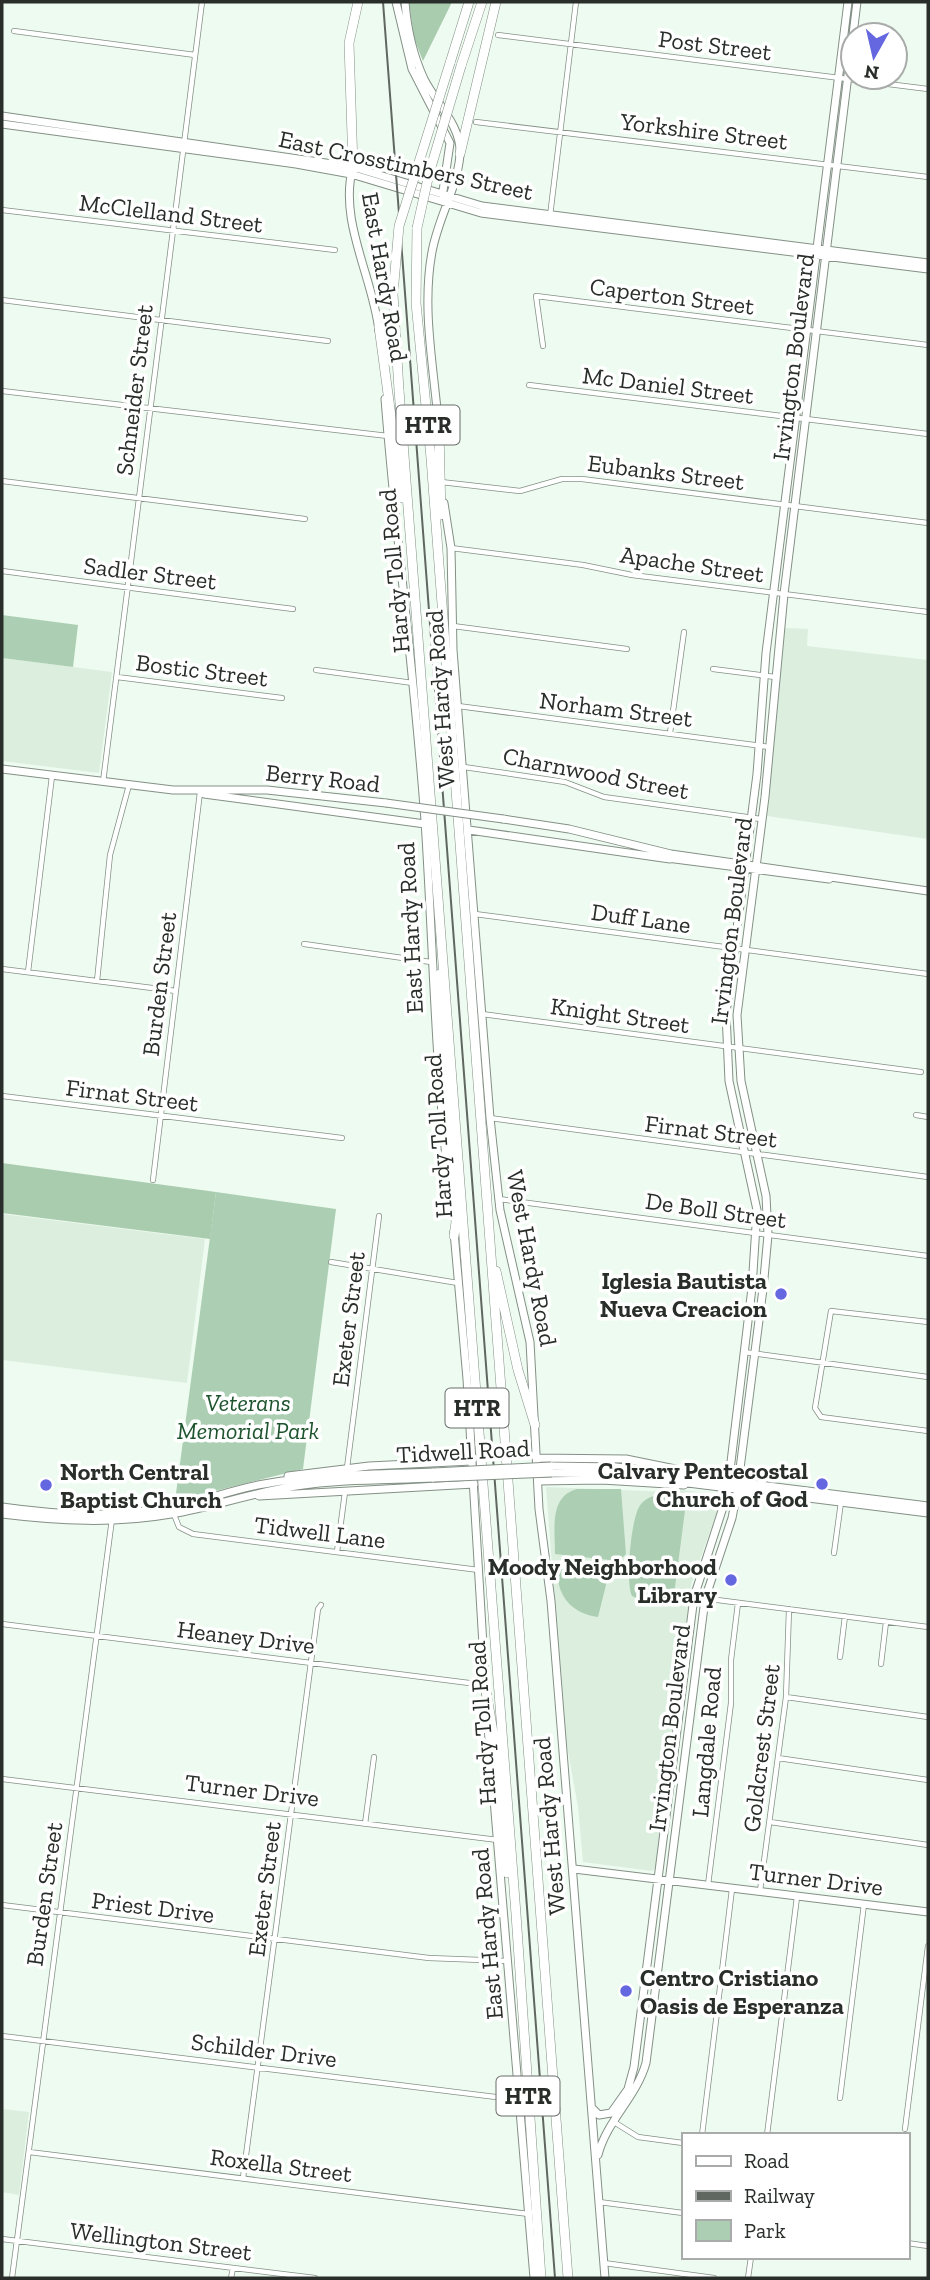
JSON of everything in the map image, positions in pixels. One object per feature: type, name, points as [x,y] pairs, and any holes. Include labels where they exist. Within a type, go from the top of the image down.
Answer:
[{"type":"highway","points":[[352,171],[349,43],[358,2]]},
{"type":"highway","name":"Hardy Toll Road","points":[[469,2],[399,226],[393,286],[541,2278]]},
{"type":"highway","name":"Hardy Toll Road","points":[[482,2],[429,174],[417,228],[416,303],[448,624],[489,1241],[568,2278]]},
{"type":"highway","points":[[460,154],[496,2]]},
{"type":"highway","points":[[379,327],[411,547]]},
{"type":"highway","points":[[439,430],[448,624]]},
{"type":"highway","points":[[440,902],[439,1021],[456,1223],[454,1236]]},
{"type":"highway","points":[[489,1241],[518,1370],[535,1425]]},
{"type":"highway","points":[[485,1688],[495,1744],[509,1891],[516,1914]]},
{"type":"main road","points":[[396,2],[412,69],[450,144],[440,195],[447,201]]},
{"type":"main road","points":[[405,2],[415,55],[424,79],[451,122],[460,154]]},
{"type":"main road","name":"Irvington Boulevard","points":[[597,2159],[602,2141],[646,2063],[705,1598],[708,1582],[732,1518],[755,1354],[768,1234],[766,1196],[741,1081],[737,1048],[744,950],[763,819],[784,594],[816,332],[827,164],[848,2]]},
{"type":"main road","name":"Irvington Boulevard","points":[[855,21],[857,2]]},
{"type":"main road","name":"Irvington Boulevard","points":[[826,210],[836,165],[846,91]]},
{"type":"main road","name":"East Crosstimbers Street","points":[[2,116],[50,127],[182,147],[297,160],[352,171],[440,195]]},
{"type":"main road","points":[[833,121],[842,122]]},
{"type":"main road","name":"East Crosstimbers Street","points":[[2,124],[50,127]]},
{"type":"main road","name":"West Hardy Road","points":[[460,154],[432,253],[427,292],[441,482],[451,548],[448,624],[464,767],[481,1014],[499,1199],[530,1342],[536,1458],[574,1869],[605,2278]]},
{"type":"main road","name":"East Crosstimbers Street","points":[[352,171],[447,201],[499,212],[876,260],[928,270]]},
{"type":"main road","name":"East Hardy Road","points":[[352,171],[347,190],[349,214],[368,274],[379,327],[414,683],[425,824],[440,1112],[459,1283],[480,1570],[485,1688],[534,2278]]},
{"type":"main road","name":"Irvington Boulevard","points":[[592,2108],[599,2115],[610,2114],[631,2091],[694,1597],[728,1483],[757,1233],[757,1210],[729,1082],[726,1046],[734,948],[752,818],[783,505],[806,331],[821,253]]},
{"type":"main road","name":"East Crosstimbers Street","points":[[876,260],[928,263]]},
{"type":"main road","points":[[761,718],[771,733]]},
{"type":"main road","name":"Berry Road","points":[[2,769],[200,792],[267,790],[386,803],[598,836],[746,867]]},
{"type":"main road","points":[[263,804],[267,790]]},
{"type":"main road","points":[[200,792],[263,804],[425,824]]},
{"type":"main road","points":[[468,830],[670,859]]},
{"type":"main road","points":[[594,848],[598,836]]},
{"type":"main road","name":"Berry Road","points":[[637,846],[670,859],[928,891]]},
{"type":"main road","points":[[736,1417],[747,1418]]},
{"type":"main road","points":[[536,1458],[551,1469],[602,1480],[668,1486],[703,1480]]},
{"type":"main road","points":[[261,1484],[310,1471],[472,1461]]},
{"type":"main road","points":[[455,1462],[466,1471],[466,1480],[461,1485]]},
{"type":"main road","name":"Tidwell Road","points":[[2,1514],[112,1519],[172,1511],[301,1485],[616,1466],[738,1485],[922,1508],[928,1513]]},
{"type":"main road","points":[[538,1481],[551,1469]]},
{"type":"main road","name":"Tidwell Road","points":[[172,1511],[261,1484],[302,1478],[434,1475]]},
{"type":"main road","points":[[224,1500],[474,1484]]},
{"type":"main road","name":"Tidwell Road","points":[[2,1507],[50,1517]]},
{"type":"main road","points":[[708,1582],[713,1555],[710,1548]]},
{"type":"main road","points":[[686,1661],[696,1662]]},
{"type":"main road","points":[[678,1724],[689,1725]]},
{"type":"main road","points":[[668,1802],[679,1804]]},
{"type":"main road","name":"Turner Drive","points":[[574,1869],[928,1912]]},
{"type":"main road","points":[[652,1937],[662,1938]]},
{"type":"main road","points":[[639,2034],[649,2035]]},
{"type":"street","name":"Schneider Street","points":[[103,782],[202,2]]},
{"type":"street","points":[[550,219],[576,2]]},
{"type":"street","points":[[14,31],[195,55]]},
{"type":"street","name":"Post Street","points":[[498,35],[838,78]]},
{"type":"street","name":"Post Street","points":[[909,87],[928,89]]},
{"type":"street","name":"Yorkshire Street","points":[[476,122],[928,177]]},
{"type":"street","name":"McClelland Street","points":[[2,210],[335,250]]},
{"type":"street","name":"Caperton Street","points":[[543,346],[536,296],[928,345]]},
{"type":"street","points":[[2,300],[328,341]]},
{"type":"street","name":"Mc Daniel Street","points":[[529,385],[928,434]]},
{"type":"street","points":[[2,391],[388,436]]},
{"type":"street","name":"Eubanks Street","points":[[441,482],[520,491],[562,479],[582,479],[928,523]]},
{"type":"street","points":[[2,481],[304,519]]},
{"type":"street","name":"Apache Street","points":[[451,548],[928,612]]},
{"type":"street","name":"Sadler Street","points":[[2,571],[293,609]]},
{"type":"street","points":[[448,624],[627,649]]},
{"type":"street","points":[[670,733],[684,632]]},
{"type":"street","points":[[713,669],[775,677]]},
{"type":"street","points":[[316,670],[414,683]]},
{"type":"street","name":"Bostic Street","points":[[117,677],[282,698]]},
{"type":"street","name":"Norham Street","points":[[458,706],[770,747]]},
{"type":"street","name":"Charnwood Street","points":[[464,767],[565,782],[604,797],[763,819]]},
{"type":"street","points":[[29,972],[52,776]]},
{"type":"street","points":[[97,981],[110,855],[129,785]]},
{"type":"street","name":"Burden Street","points":[[153,1180],[200,792]]},
{"type":"street","name":"Duff Lane","points":[[474,914],[928,974]]},
{"type":"street","points":[[304,944],[431,962]]},
{"type":"street","points":[[2,969],[176,990]]},
{"type":"street","name":"Knight Street","points":[[481,1014],[921,1072]]},
{"type":"street","name":"Firnat Street","points":[[2,1096],[342,1138]]},
{"type":"street","points":[[916,1115],[928,1116]]},
{"type":"street","name":"Firnat Street","points":[[490,1118],[928,1177]]},
{"type":"street","name":"De Boll Street","points":[[499,1199],[928,1256]]},
{"type":"street","name":"Exeter Street","points":[[347,1468],[379,1216]]},
{"type":"street","points":[[331,1262],[459,1283]]},
{"type":"street","points":[[928,1322],[831,1311],[821,1363],[817,1415],[928,1431]]},
{"type":"street","points":[[744,1352],[928,1377]]},
{"type":"street","points":[[337,1552],[345,1491]]},
{"type":"street","points":[[834,1553],[842,1499]]},
{"type":"street","name":"Tidwell Lane","points":[[172,1511],[179,1527],[190,1533],[480,1570]]},
{"type":"street","name":"Burden Street","points":[[12,2278],[112,1519]]},
{"type":"street","points":[[694,1597],[928,1627]]},
{"type":"street","name":"Langdale Road","points":[[708,1885],[732,1703],[731,1660],[738,1603]]},
{"type":"street","name":"Exeter Street","points":[[243,2178],[318,1609],[321,1605]]},
{"type":"street","name":"Goldcrest Street","points":[[761,1891],[786,1697],[789,1609]]},
{"type":"street","points":[[840,1657],[845,1616]]},
{"type":"street","points":[[881,1664],[886,1622]]},
{"type":"street","name":"Heaney Drive","points":[[2,1625],[311,1662],[485,1688]]},
{"type":"street","points":[[786,1697],[928,1717]]},
{"type":"street","points":[[365,1824],[374,1757]]},
{"type":"street","points":[[778,1758],[928,1780]]},
{"type":"street","name":"Turner Drive","points":[[2,1779],[498,1840]]},
{"type":"street","points":[[770,1822],[928,1845]]},
{"type":"street","points":[[702,2133],[732,1888]]},
{"type":"street","points":[[767,2133],[797,1896]]},
{"type":"street","points":[[840,2098],[863,1904]]},
{"type":"street","name":"Priest Drive","points":[[2,1905],[429,1958],[509,1961]]},
{"type":"street","points":[[905,2129],[928,1946]]},
{"type":"street","name":"Schilder Drive","points":[[2,2036],[521,2100]]},
{"type":"street","points":[[614,2122],[638,2137],[682,2143]]},
{"type":"street","name":"Roxella Street","points":[[29,2152],[530,2214]]},
{"type":"street","points":[[599,2202],[682,2213]]},
{"type":"street","name":"Wellington Street","points":[[2,2239],[316,2278]]},
{"type":"street","points":[[909,2243],[928,2246]]},
{"type":"street","points":[[748,2278],[751,2259]]},
{"type":"street","points":[[604,2263],[713,2278]]},
{"type":"street","points":[[231,2278],[233,2268]]},
{"type":"shaded area","points":[[785,628],[808,629],[807,646],[928,660],[928,839],[767,816]]},
{"type":"shaded area","points":[[2,658],[112,672],[99,773],[2,761]]},
{"type":"shaded area","points":[[2,1214],[205,1239],[187,1383],[2,1360]]},
{"type":"shaded area","points":[[546,1487],[671,1492],[673,1489],[709,1493],[720,1503],[691,1585],[656,1868],[652,1871],[583,1862],[578,1807],[565,1735]]},
{"type":"shaded area","points":[[2,2109],[29,2112],[19,2195],[2,2192]]},
{"type":"green space","points":[[409,2],[452,2],[423,61],[414,38]]},
{"type":"green space","points":[[2,615],[78,625],[73,667],[2,658]]},
{"type":"green space","points":[[2,1163],[216,1192],[210,1239],[2,1213]]},
{"type":"green space","name":"Veterans Memorial Park","points":[[216,1192],[336,1209],[303,1469],[175,1501]]},
{"type":"green space","points":[[577,1489],[621,1489],[626,1554],[619,1561],[555,1554],[558,1506],[568,1493]]},
{"type":"green space","points":[[657,1495],[670,1497],[681,1507],[682,1503],[686,1503],[673,1603],[670,1603],[670,1598],[651,1606],[632,1596],[629,1565],[636,1514],[642,1502]]},
{"type":"green space","points":[[558,1567],[600,1568],[608,1577],[598,1617],[580,1612],[567,1601],[559,1586]]},
{"type":"railway","points":[[383,2],[555,2278]]},
{"type":"place","name":"Iglesia Bautista Nueva Creacion","points":[[781,1294]]},
{"type":"place","name":"Calvary Pentecostal Church of God","points":[[822,1484]]},
{"type":"place","name":"North Central Baptist Church","points":[[46,1485]]},
{"type":"place","name":"Moody Neighborhood Library","points":[[731,1580]]},
{"type":"place","name":"Centro Cristiano Oasis de Esperanza","points":[[626,1991]]}]
